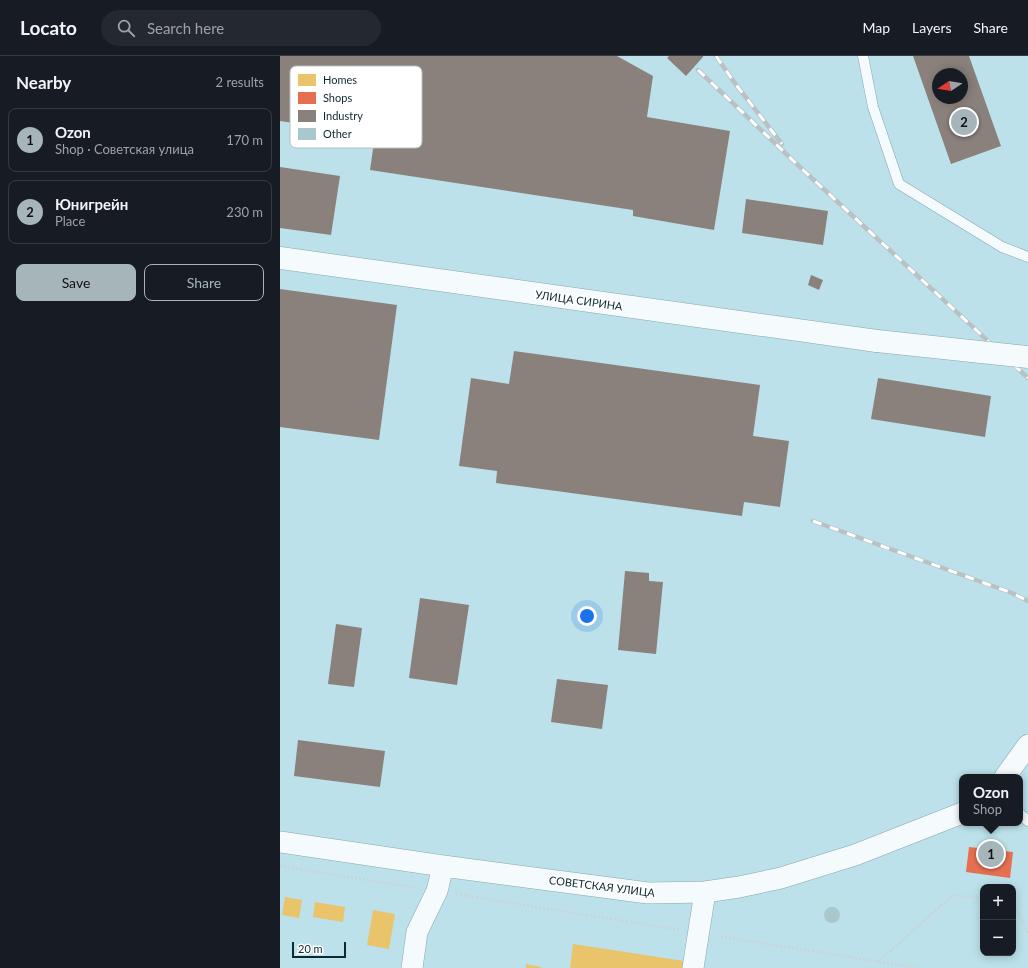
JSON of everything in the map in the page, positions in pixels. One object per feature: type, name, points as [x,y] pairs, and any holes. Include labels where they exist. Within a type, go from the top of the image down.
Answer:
[{"type":"street","name":"УЛИЦА СИРИНА","points":[[280,258],[877,341],[1028,357]]},
{"type":"street","points":[[1007,774],[1028,745]]},
{"type":"street","name":"СОВЕТСКАЯ УЛИЦА","points":[[280,842],[442,866],[648,893],[705,892],[739,887],[781,878],[855,855],[959,814]]},
{"type":"street","points":[[412,968],[416,932],[437,891],[442,866]]},
{"type":"street","points":[[693,968],[705,892]]},
{"type":"lane","points":[[863,56],[873,107],[899,184],[1002,247],[1028,257]]},
{"type":"path","points":[[280,866],[918,968]]},
{"type":"path","points":[[878,962],[953,895],[980,899]]},
{"type":"path","points":[[1016,908],[1028,933]]},
{"type":"building: Homes","points":[[285,897],[302,900],[299,918],[282,915]]},
{"type":"building: Homes","points":[[315,902],[345,907],[343,922],[313,917]]},
{"type":"building: Homes","points":[[373,910],[395,914],[389,949],[367,945]]},
{"type":"building: Homes","points":[[573,944],[684,961],[683,968],[570,968]]},
{"type":"building: Homes","points":[[526,964],[541,967],[541,968],[526,968]]},
{"type":"building: Shops","points":[[969,847],[1013,852],[1010,878],[966,872]]},
{"type":"building: Industry","points":[[280,56],[617,56],[653,76],[647,117],[730,131],[714,230],[633,216],[633,210],[370,170],[373,148],[422,148],[422,66],[290,66],[290,122],[280,121]]},
{"type":"building: Industry","points":[[669,56],[703,57],[686,76],[667,58]]},
{"type":"building: Industry","points":[[913,56],[969,56],[1001,146],[951,164]]},
{"type":"building: Industry","points":[[280,167],[340,176],[331,235],[280,228]]},
{"type":"building: Industry","points":[[746,199],[828,211],[823,245],[742,233]]},
{"type":"building: Industry","points":[[811,275],[823,280],[819,290],[808,285]]},
{"type":"building: Industry","points":[[280,289],[397,305],[379,440],[280,427]]},
{"type":"building: Industry","points":[[514,351],[760,385],[753,436],[789,441],[780,507],[744,502],[742,516],[496,483],[497,471],[459,466],[471,378],[509,384]]},
{"type":"building: Industry","points":[[878,378],[991,396],[985,437],[871,419]]},
{"type":"building: Industry","points":[[625,571],[649,573],[649,581],[663,582],[656,654],[618,650]]},
{"type":"building: Industry","points":[[420,598],[469,605],[457,685],[409,678]]},
{"type":"building: Industry","points":[[336,624],[362,628],[354,687],[328,684]]},
{"type":"building: Industry","points":[[557,679],[608,685],[602,729],[551,722]]},
{"type":"building: Industry","points":[[298,740],[385,751],[380,787],[294,776]]},
{"type":"building: Other","points":[[832,907],[839,912],[840,915],[835,922],[832,923],[825,918],[824,915],[829,908]]},
{"type":"railway","points":[[716,56],[734,82],[782,144]]},
{"type":"railway","points":[[698,70],[802,169],[1028,378]]},
{"type":"railway","points":[[813,521],[1012,593],[1028,601]]},
{"type":"place","name":"Юнигрейн","points":[[964,122]]},
{"type":"place","name":"Ozon","points":[[991,854]]}]
